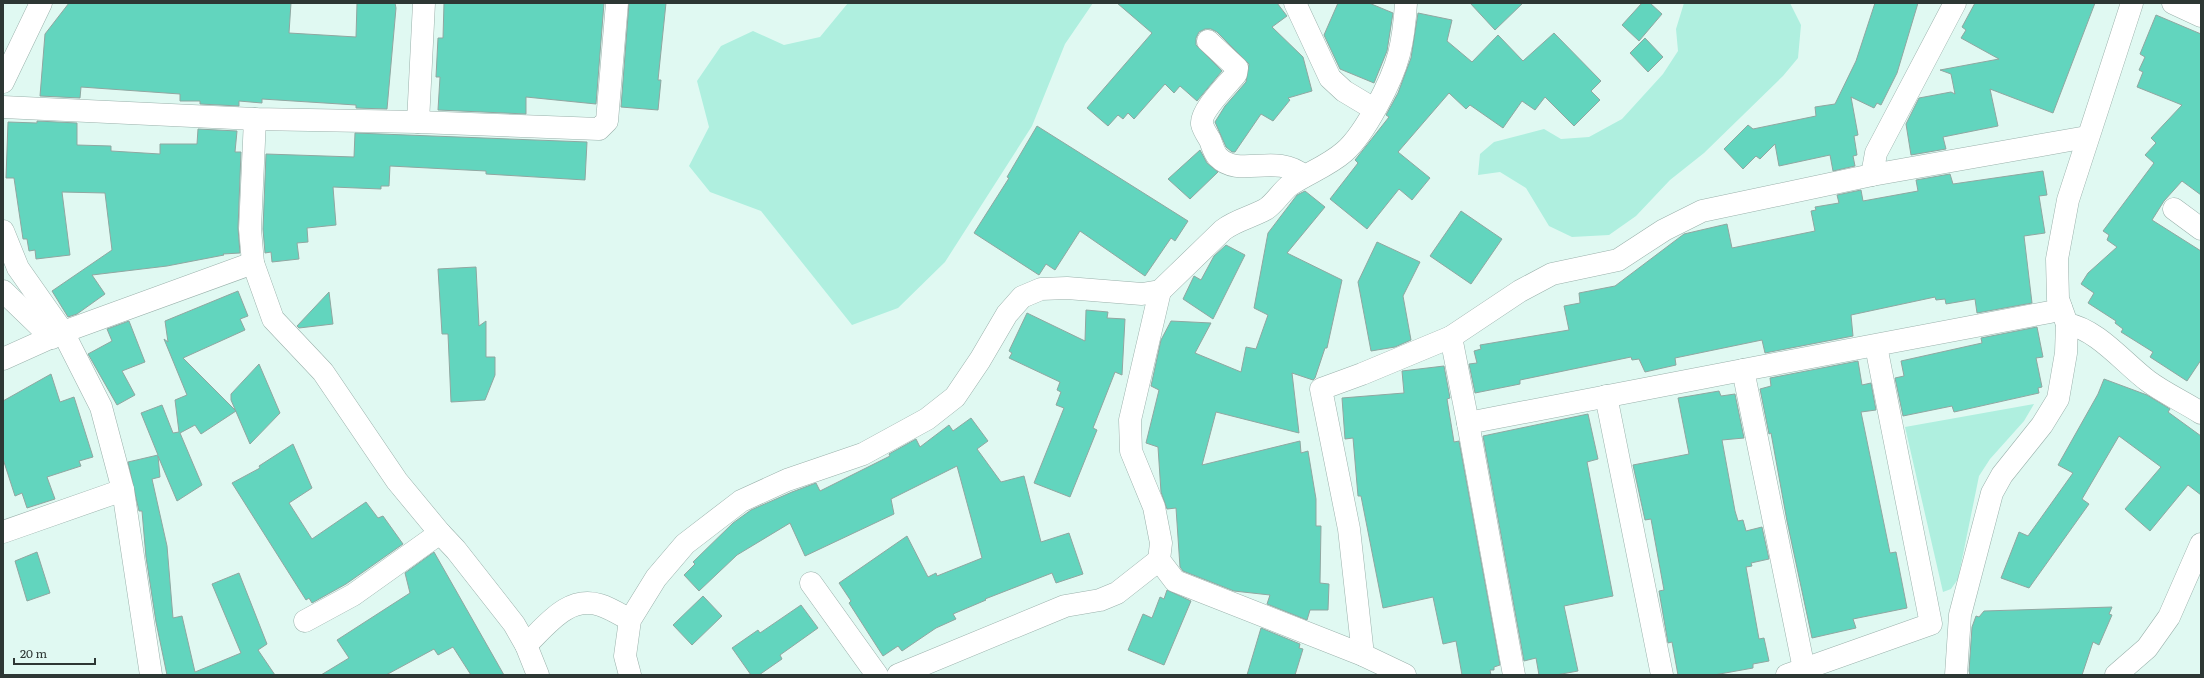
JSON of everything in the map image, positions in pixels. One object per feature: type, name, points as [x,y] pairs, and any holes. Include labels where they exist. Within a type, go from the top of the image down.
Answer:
[{"type":"street","points":[[3,82],[40,3]]},
{"type":"street","points":[[418,122],[424,3]]},
{"type":"street","points":[[3,107],[255,119],[418,122],[599,129],[607,121],[617,3]]},
{"type":"street","points":[[1295,3],[1330,78],[1344,91],[1374,109]]},
{"type":"street","points":[[898,675],[1065,606],[1100,600],[1117,593],[1159,560],[1161,543],[1154,507],[1131,451],[1130,420],[1160,292],[1222,230],[1234,222],[1268,208],[1286,188],[1304,176],[1329,163],[1345,151],[1358,138],[1386,86],[1399,54],[1406,3]]},
{"type":"street","points":[[1872,175],[1876,153],[1955,3]]},
{"type":"street","points":[[1956,675],[1960,615],[1992,493],[2002,475],[2042,425],[2058,399],[2066,354],[2064,316],[2058,299],[2057,259],[2068,200],[2087,137],[2132,3]]},
{"type":"street","points":[[2172,3],[2201,16]]},
{"type":"street","points":[[1208,41],[1237,68],[1236,74],[1204,113],[1202,124],[1217,156],[1225,162],[1238,166],[1284,164],[1298,170],[1304,176]]},
{"type":"street","points":[[255,119],[250,229],[253,263],[272,319],[323,372],[397,481],[456,550],[514,624],[526,645],[538,675]]},
{"type":"street","points":[[1363,655],[1349,529],[1321,389],[1362,374],[1451,337],[1520,291],[1552,274],[1618,260],[1664,230],[1702,211],[1872,175],[2087,137]]},
{"type":"street","points":[[2174,209],[2201,229]]},
{"type":"street","points":[[3,231],[18,268],[101,407],[122,490],[151,675]]},
{"type":"street","points":[[3,359],[58,335],[253,263]]},
{"type":"street","points":[[630,675],[624,656],[630,620],[656,578],[685,544],[741,501],[787,480],[863,454],[927,419],[955,398],[980,360],[1007,314],[1022,297],[1041,289],[1067,288],[1142,294],[1160,292]]},
{"type":"street","points":[[3,291],[58,335]]},
{"type":"street","points":[[1468,423],[2050,312],[2064,316],[2077,326],[2090,333],[2149,382],[2201,413]]},
{"type":"street","points":[[1451,337],[1514,675]]},
{"type":"street","points":[[1876,346],[1931,624]]},
{"type":"street","points":[[1743,370],[1796,672],[1960,615]]},
{"type":"street","points":[[1606,396],[1662,675]]},
{"type":"street","points":[[3,532],[122,490]]},
{"type":"street","points":[[305,621],[353,595],[440,533]]},
{"type":"street","points":[[2116,675],[2147,648],[2169,617],[2201,544]]},
{"type":"street","points":[[1159,560],[1176,581],[1363,655],[1405,675]]},
{"type":"street","points":[[811,583],[877,675]]},
{"type":"street","points":[[526,645],[566,608],[581,602],[600,605],[630,620]]},
{"type":"green space","points":[[848,3],[1093,3],[1065,44],[1032,126],[945,262],[898,308],[852,325],[761,211],[710,192],[689,166],[709,127],[697,81],[721,46],[753,31],[784,45],[820,37]]},
{"type":"green space","points":[[1684,3],[1790,3],[1801,25],[1798,58],[1783,76],[1704,153],[1670,180],[1636,216],[1609,235],[1572,237],[1549,226],[1526,188],[1500,172],[1478,175],[1480,154],[1494,142],[1544,129],[1561,139],[1589,137],[1622,119],[1663,74],[1678,51],[1676,29]]},
{"type":"green space","points":[[2034,404],[2024,421],[1990,459],[1979,476],[1958,579],[1951,589],[1943,592],[1905,427]]},
{"type":"building","points":[[69,3],[291,3],[289,33],[356,37],[357,3],[395,3],[396,8],[387,109],[356,108],[356,105],[262,99],[262,103],[239,101],[239,106],[200,104],[200,101],[180,101],[180,94],[81,87],[80,98],[40,96],[45,34]]},
{"type":"building","points":[[444,3],[604,3],[596,104],[526,97],[526,114],[438,110],[440,77],[436,77],[438,38],[443,38]]},
{"type":"building","points":[[629,3],[666,3],[658,80],[661,80],[658,110],[621,107]]},
{"type":"building","points":[[1117,3],[1277,3],[1287,16],[1272,27],[1303,57],[1312,91],[1288,98],[1290,100],[1273,121],[1261,114],[1235,152],[1232,152],[1226,147],[1215,122],[1225,106],[1246,82],[1249,64],[1217,32],[1211,29],[1205,29],[1199,32],[1196,38],[1196,45],[1222,71],[1197,101],[1180,86],[1174,93],[1165,84],[1134,119],[1128,113],[1123,119],[1118,115],[1108,126],[1087,108],[1152,33]]},
{"type":"building","points":[[1338,3],[1369,3],[1393,13],[1387,51],[1374,83],[1340,69],[1324,35]]},
{"type":"building","points":[[1470,3],[1523,3],[1495,30]]},
{"type":"building","points":[[1642,3],[1650,3],[1662,14],[1639,41],[1622,25]]},
{"type":"building","points":[[1875,3],[1918,3],[1897,73],[1881,105],[1877,103],[1874,108],[1851,97],[1858,135],[1854,136],[1857,155],[1853,156],[1855,166],[1833,171],[1830,155],[1779,166],[1775,144],[1760,159],[1756,156],[1743,169],[1724,149],[1748,125],[1753,129],[1816,116],[1815,107],[1835,104],[1856,61]]},
{"type":"building","points":[[1975,3],[2095,3],[2053,113],[1990,89],[1998,126],[1943,137],[1946,149],[1911,155],[1906,124],[1919,98],[1951,92],[1955,94],[1951,74],[1940,70],[1999,59],[1961,38],[1966,30],[1962,27]]},
{"type":"building","points":[[1418,13],[1452,20],[1447,41],[1472,62],[1498,35],[1523,61],[1554,33],[1601,81],[1591,91],[1600,100],[1574,126],[1545,97],[1535,110],[1522,101],[1503,128],[1470,105],[1466,109],[1449,93],[1398,152],[1430,178],[1412,200],[1399,189],[1367,229],[1330,199],[1358,163],[1355,160],[1389,117],[1386,115],[1398,93],[1411,58]]},
{"type":"building","points":[[2156,15],[2201,34],[2201,195],[2182,181],[2164,201],[2152,220],[2201,251],[2201,360],[2187,381],[2150,357],[2153,352],[2121,332],[2123,329],[2115,323],[2116,321],[2088,303],[2094,293],[2081,284],[2088,273],[2117,247],[2107,240],[2109,235],[2103,231],[2154,163],[2145,155],[2156,143],[2151,138],[2182,105],[2137,87],[2143,72],[2139,70],[2145,57],[2140,54]]},
{"type":"building","points":[[1645,38],[1663,57],[1648,72],[1630,53]]},
{"type":"building","points":[[37,121],[77,123],[77,145],[111,146],[111,151],[160,154],[160,144],[197,144],[198,129],[237,131],[235,152],[241,152],[238,228],[240,253],[223,254],[224,255],[167,266],[92,275],[105,294],[77,314],[68,317],[52,291],[112,250],[105,193],[62,192],[70,255],[36,259],[35,250],[29,251],[27,239],[23,239],[14,178],[6,178],[8,122],[37,123]]},
{"type":"building","points":[[1037,126],[1188,221],[1175,241],[1171,238],[1145,276],[1080,231],[1055,270],[1046,264],[1039,275],[974,233],[1009,178],[1007,177]]},
{"type":"building","points":[[355,133],[587,142],[585,180],[486,174],[486,171],[390,166],[389,186],[381,186],[381,189],[333,187],[336,225],[307,228],[308,242],[297,243],[299,259],[272,262],[271,252],[265,253],[263,229],[266,154],[354,157]]},
{"type":"building","points":[[1200,150],[1207,163],[1218,172],[1190,199],[1168,179]]},
{"type":"building","points":[[2043,171],[2047,195],[2039,196],[2045,233],[2024,236],[2032,303],[1977,313],[1975,299],[1946,304],[1945,299],[1936,300],[1935,297],[1851,315],[1853,336],[1765,353],[1762,340],[1675,358],[1676,365],[1645,372],[1639,359],[1632,360],[1631,357],[1520,380],[1520,384],[1475,393],[1469,364],[1477,363],[1474,351],[1481,349],[1480,345],[1569,330],[1564,306],[1580,303],[1579,293],[1615,286],[1684,234],[1727,224],[1732,248],[1815,231],[1811,211],[1816,210],[1815,207],[1839,203],[1837,195],[1861,190],[1863,201],[1918,191],[1916,180],[1950,174],[1953,184]]},
{"type":"building","points":[[1305,191],[1325,207],[1287,253],[1342,280],[1327,348],[1325,348],[1315,378],[1313,380],[1292,373],[1299,433],[1216,412],[1202,465],[1300,441],[1301,453],[1308,451],[1316,499],[1316,526],[1321,526],[1320,583],[1329,584],[1328,610],[1310,610],[1307,620],[1267,604],[1270,595],[1234,591],[1183,571],[1180,567],[1176,508],[1167,509],[1161,492],[1158,447],[1146,443],[1159,390],[1151,386],[1161,340],[1171,321],[1211,323],[1195,353],[1241,372],[1246,347],[1256,349],[1268,315],[1254,308],[1268,233],[1297,195]]},
{"type":"building","points":[[1461,211],[1502,239],[1471,284],[1430,256]]},
{"type":"building","points":[[1377,242],[1420,262],[1403,296],[1411,340],[1395,347],[1371,351],[1358,282]]},
{"type":"building","points":[[1226,245],[1245,255],[1213,319],[1183,299],[1194,276],[1201,280],[1214,256]]},
{"type":"building","points":[[476,267],[479,326],[486,321],[486,357],[495,357],[495,375],[485,400],[451,402],[448,334],[442,334],[438,269]]},
{"type":"building","points":[[238,291],[248,316],[240,319],[245,330],[183,358],[236,411],[201,434],[195,425],[180,433],[202,485],[177,501],[158,456],[160,477],[152,479],[167,546],[173,618],[182,616],[195,672],[241,653],[212,584],[239,573],[267,644],[258,650],[275,675],[167,675],[156,622],[146,557],[142,511],[139,511],[128,462],[158,455],[141,413],[162,405],[173,433],[179,432],[175,400],[187,395],[164,339],[168,342],[165,321]]},
{"type":"building","points":[[329,292],[333,324],[299,328],[297,326]]},
{"type":"building","points":[[1086,310],[1108,312],[1107,318],[1125,319],[1122,375],[1115,372],[1093,428],[1097,430],[1070,497],[1034,483],[1064,408],[1056,405],[1061,392],[1057,390],[1060,382],[1009,358],[1012,353],[1009,351],[1027,313],[1085,341]]},
{"type":"building","points":[[129,321],[145,362],[122,371],[135,395],[117,405],[88,354],[112,341],[107,329]]},
{"type":"building","points":[[2037,327],[2043,357],[2036,358],[2042,387],[2038,388],[2039,393],[1954,412],[1952,406],[1903,416],[1895,378],[1904,376],[1901,361],[1982,343],[1981,338]]},
{"type":"building","points":[[1858,361],[1862,385],[1871,383],[1876,410],[1861,412],[1890,553],[1896,552],[1907,608],[1853,619],[1856,628],[1812,638],[1787,521],[1771,433],[1769,434],[1760,389],[1771,386],[1770,378]]},
{"type":"building","points":[[259,364],[280,413],[250,444],[231,400],[231,394]]},
{"type":"building","points":[[1444,366],[1450,398],[1447,399],[1454,442],[1459,441],[1500,665],[1494,667],[1494,670],[1490,670],[1491,675],[1462,675],[1456,641],[1443,644],[1433,597],[1383,608],[1361,496],[1358,496],[1353,438],[1345,439],[1342,398],[1404,393],[1402,371]]},
{"type":"building","points":[[51,374],[60,402],[74,397],[93,457],[79,461],[81,466],[47,477],[55,499],[27,508],[22,493],[15,496],[3,459],[3,401]]},
{"type":"building","points":[[2104,379],[2147,395],[2170,409],[2168,412],[2201,436],[2201,495],[2188,485],[2150,531],[2125,509],[2161,467],[2119,436],[2082,499],[2089,504],[2029,588],[2001,578],[2019,532],[2028,536],[2073,473],[2058,465],[2098,394]]},
{"type":"building","points":[[1719,391],[1721,396],[1735,394],[1744,438],[1722,440],[1735,511],[1738,521],[1743,520],[1746,531],[1762,527],[1769,559],[1751,563],[1752,566],[1746,567],[1759,639],[1764,638],[1769,661],[1753,664],[1753,668],[1714,675],[1678,675],[1672,642],[1668,643],[1659,591],[1664,590],[1651,519],[1645,520],[1633,465],[1689,454],[1678,398]]},
{"type":"building","points":[[1588,414],[1598,459],[1587,462],[1613,596],[1564,606],[1578,671],[1556,675],[1539,675],[1536,658],[1524,661],[1483,436]]},
{"type":"building","points":[[971,418],[988,441],[977,449],[1001,482],[1024,476],[1041,542],[1069,533],[1083,574],[1056,583],[1052,573],[985,599],[986,600],[953,614],[956,619],[936,628],[902,651],[898,646],[883,656],[849,603],[851,601],[839,583],[907,536],[928,577],[936,573],[937,576],[982,558],[957,466],[891,499],[894,514],[805,556],[790,523],[737,555],[699,591],[684,575],[695,564],[693,562],[733,523],[751,510],[816,483],[820,491],[890,456],[889,454],[916,439],[920,447],[949,425],[953,431]]},
{"type":"building","points":[[293,444],[312,488],[289,503],[312,539],[366,502],[378,518],[383,516],[403,544],[346,584],[312,603],[309,598],[306,600],[232,483],[260,468],[259,466]]},
{"type":"building","points":[[37,552],[50,593],[27,601],[15,561]]},
{"type":"building","points":[[434,552],[504,675],[471,675],[453,647],[438,655],[434,649],[386,675],[321,675],[349,658],[337,640],[410,593],[405,573]]},
{"type":"building","points":[[1167,590],[1191,601],[1164,665],[1128,650],[1143,614],[1152,618],[1160,597],[1164,599]]},
{"type":"building","points":[[703,596],[722,616],[692,645],[673,625]]},
{"type":"building","points":[[801,605],[818,628],[780,655],[782,659],[759,675],[751,675],[732,648],[758,630],[760,633]]},
{"type":"building","points":[[2112,607],[2109,614],[2112,615],[2099,645],[2093,642],[2082,675],[1970,675],[1972,627],[1976,616],[1979,617],[1984,611]]},
{"type":"building","points":[[1261,628],[1300,644],[1299,648],[1303,649],[1295,675],[1247,675]]}]
